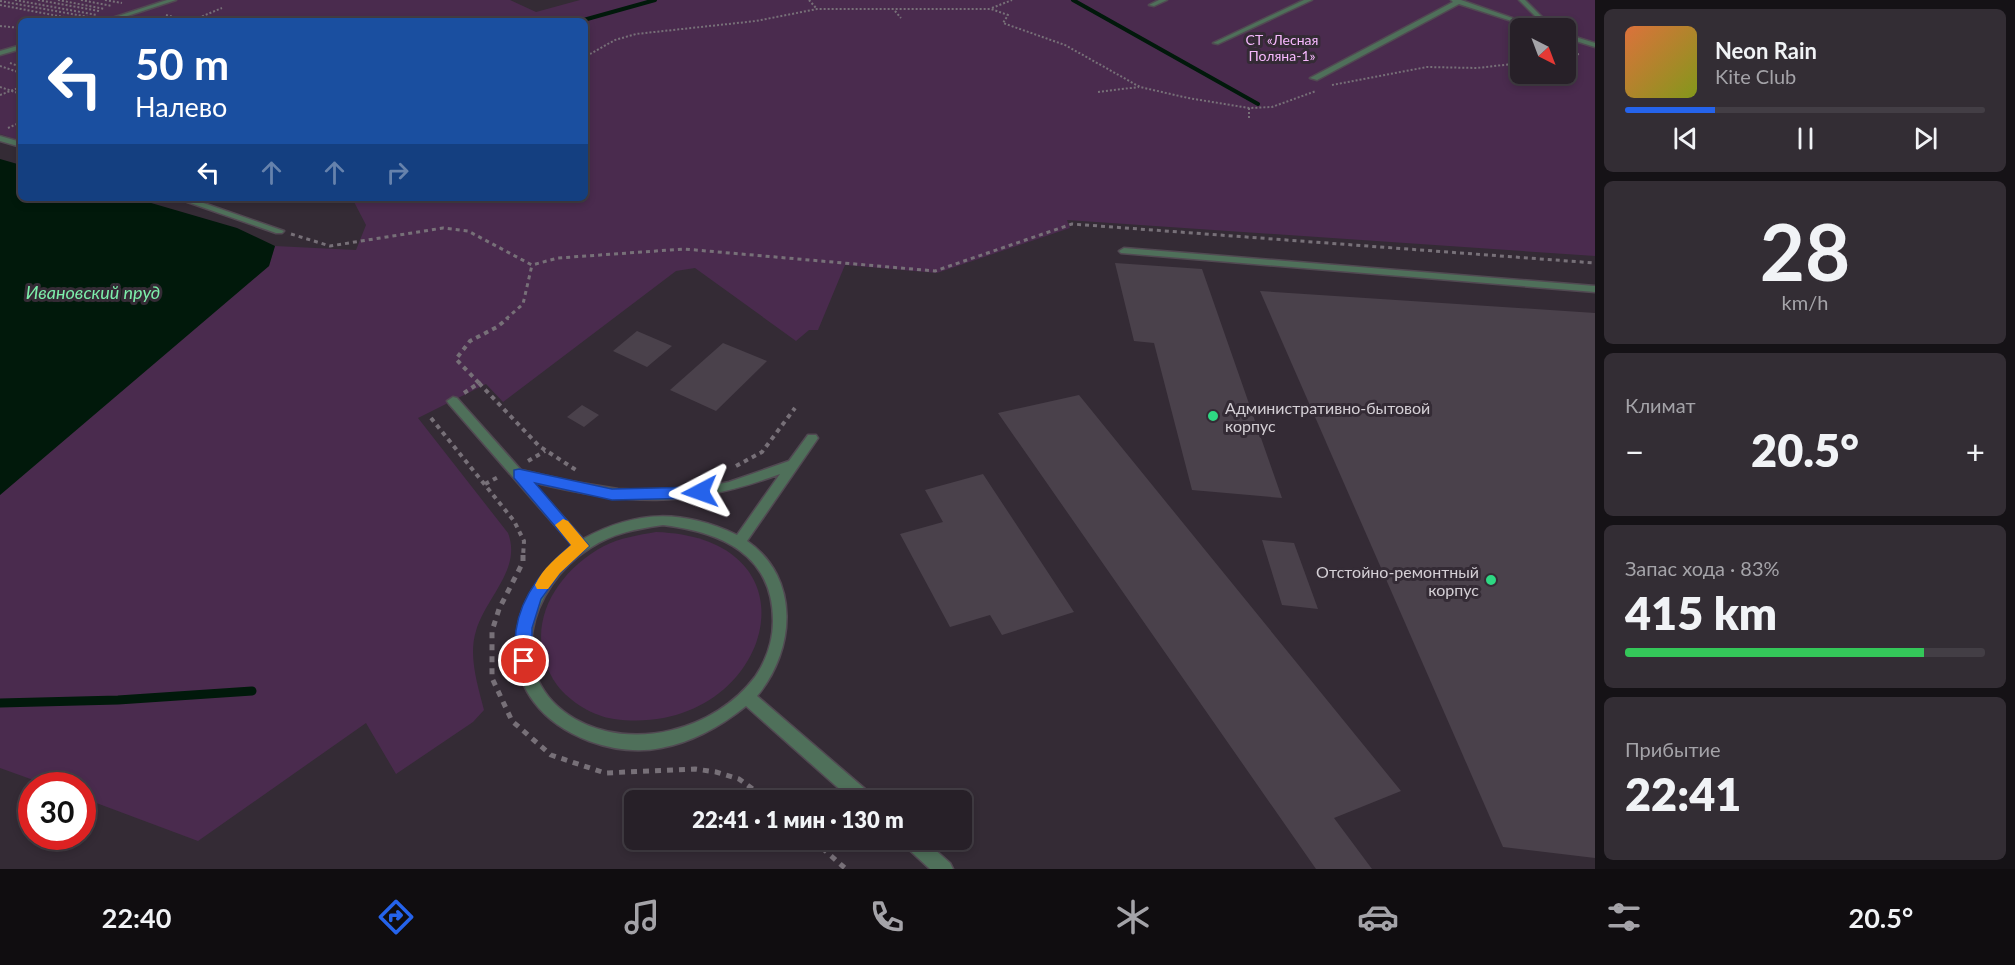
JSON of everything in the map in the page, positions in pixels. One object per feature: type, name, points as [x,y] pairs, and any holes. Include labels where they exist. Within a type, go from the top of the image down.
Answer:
[{"type":"street","points":[[116,18],[173,0]]},
{"type":"street","points":[[1152,4],[1164,0]]},
{"type":"street","points":[[1216,43],[1310,0]]},
{"type":"street","points":[[1522,0],[1540,18]]},
{"type":"street","points":[[1314,78],[1456,1],[1510,19]]},
{"type":"street","points":[[1576,39],[1595,45]]},
{"type":"street","points":[[0,53],[18,48]]},
{"type":"street","points":[[0,138],[18,144]]},
{"type":"street","points":[[189,201],[279,231]]},
{"type":"street","points":[[1124,251],[1595,289]]},
{"type":"street","points":[[453,401],[581,546]]},
{"type":"street","points":[[740,542],[812,438]]},
{"type":"street","points":[[519,474],[612,494],[678,494],[719,489],[794,464]]},
{"type":"street","points":[[663,520],[717,529],[740,542],[761,560],[775,584],[781,611],[779,640],[768,670],[747,697],[714,722],[675,738],[633,743],[593,735],[559,718],[535,692],[524,661],[523,628],[534,596],[554,568],[581,546],[607,532],[635,524],[663,520]]},
{"type":"street","points":[[747,697],[853,790]]},
{"type":"street","points":[[922,850],[944,869]]},
{"type":"path","points":[[15,0],[100,18]]},
{"type":"path","points":[[38,0],[120,17]]},
{"type":"path","points":[[809,0],[817,9]]},
{"type":"path","points":[[991,9],[1011,0]]},
{"type":"path","points":[[0,1],[91,18]]},
{"type":"path","points":[[0,5],[69,18]]},
{"type":"path","points":[[198,18],[222,8]]},
{"type":"path","points":[[590,54],[615,40],[636,34],[756,21],[817,9],[862,8],[894,11],[991,9],[1008,15],[1004,23],[1065,45],[1140,87]]},
{"type":"path","points":[[894,11],[901,18]]},
{"type":"path","points":[[0,26],[18,28]]},
{"type":"path","points":[[1328,86],[1427,67],[1477,68],[1510,64]]},
{"type":"path","points":[[0,66],[18,72]]},
{"type":"path","points":[[0,87],[18,93]]},
{"type":"path","points":[[1098,92],[1140,87],[1249,108],[1272,108],[1319,90]]},
{"type":"path","points":[[0,95],[18,88]]},
{"type":"path","points":[[1249,108],[1249,118]]},
{"type":"path","points":[[279,231],[330,246],[443,228],[468,231],[532,265],[558,258],[684,249],[935,271],[1072,224],[1595,263]]},
{"type":"path","points":[[532,265],[523,304],[497,327],[470,341],[456,359],[539,446],[579,471]]},
{"type":"path","points":[[453,401],[479,383]]},
{"type":"path","points":[[730,469],[762,452],[795,408]]},
{"type":"path","points":[[431,418],[514,521],[524,541],[523,562],[499,609],[492,631],[492,678]]},
{"type":"path","points":[[695,769],[739,779],[754,790]]},
{"type":"path","points":[[824,850],[846,869]]},
{"type":"green space","name":"СТ «Лесная Поляна-1»","points":[[0,0],[510,0],[536,12],[580,0],[1595,0],[1595,256],[1067,220],[1070,228],[937,273],[845,265],[818,330],[809,330],[796,341],[695,268],[676,271],[503,402],[486,384],[418,418],[508,533],[511,546],[507,571],[481,619],[474,641],[473,661],[484,710],[473,722],[396,774],[366,723],[198,841],[96,803],[96,772],[18,772],[18,774],[0,768],[0,495],[269,266],[275,246],[356,250],[366,225],[354,201],[588,201],[588,18],[18,18],[18,140],[0,134]]},
{"type":"green space","points":[[656,532],[711,543],[745,567],[760,599],[758,636],[741,671],[710,699],[667,717],[614,719],[598,715],[568,697],[557,685],[546,665],[541,645],[542,625],[547,606],[557,588],[570,572],[586,558],[616,541]]},
{"type":"water","name":"Ивановский пруд","points":[[0,159],[18,164],[18,201],[144,201],[237,228],[275,246],[269,266],[0,495]]},
{"type":"building","name":"Административно-бытовой корпус","points":[[1115,263],[1202,269],[1282,498],[1192,490],[1154,343],[1134,341]]},
{"type":"building","name":"Отстойно-ремонтный корпус","points":[[1260,291],[1595,313],[1595,858],[1503,847]]},
{"type":"building","points":[[637,331],[672,346],[647,367],[613,351]]},
{"type":"building","points":[[723,343],[767,361],[716,411],[670,390]]},
{"type":"building","points":[[1079,395],[1401,791],[1334,818],[1372,869],[1316,869],[998,413]]},
{"type":"building","points":[[582,405],[599,415],[584,427],[567,417]]},
{"type":"building","points":[[983,474],[1074,612],[1002,635],[990,615],[950,627],[900,534],[943,522],[925,490]]},
{"type":"building","points":[[1262,540],[1294,543],[1318,609],[1282,605]]},
{"type":"waterway","points":[[588,19],[655,0]]},
{"type":"waterway","points":[[1073,0],[1258,104]]},
{"type":"waterway","points":[[0,703],[118,700],[252,691]]},
{"type":"slow traffic","points":[[543,585],[554,568],[581,546],[563,525]]},
{"type":"place","name":"Административно-бытовой корпус","points":[[1213,416]]},
{"type":"place","name":"Отстойно-ремонтный корпус","points":[[1491,580]]},
{"type":"route","points":[[524,661],[523,628],[534,596],[554,568],[581,546],[519,474],[574,488],[612,494],[700,492]]}]
